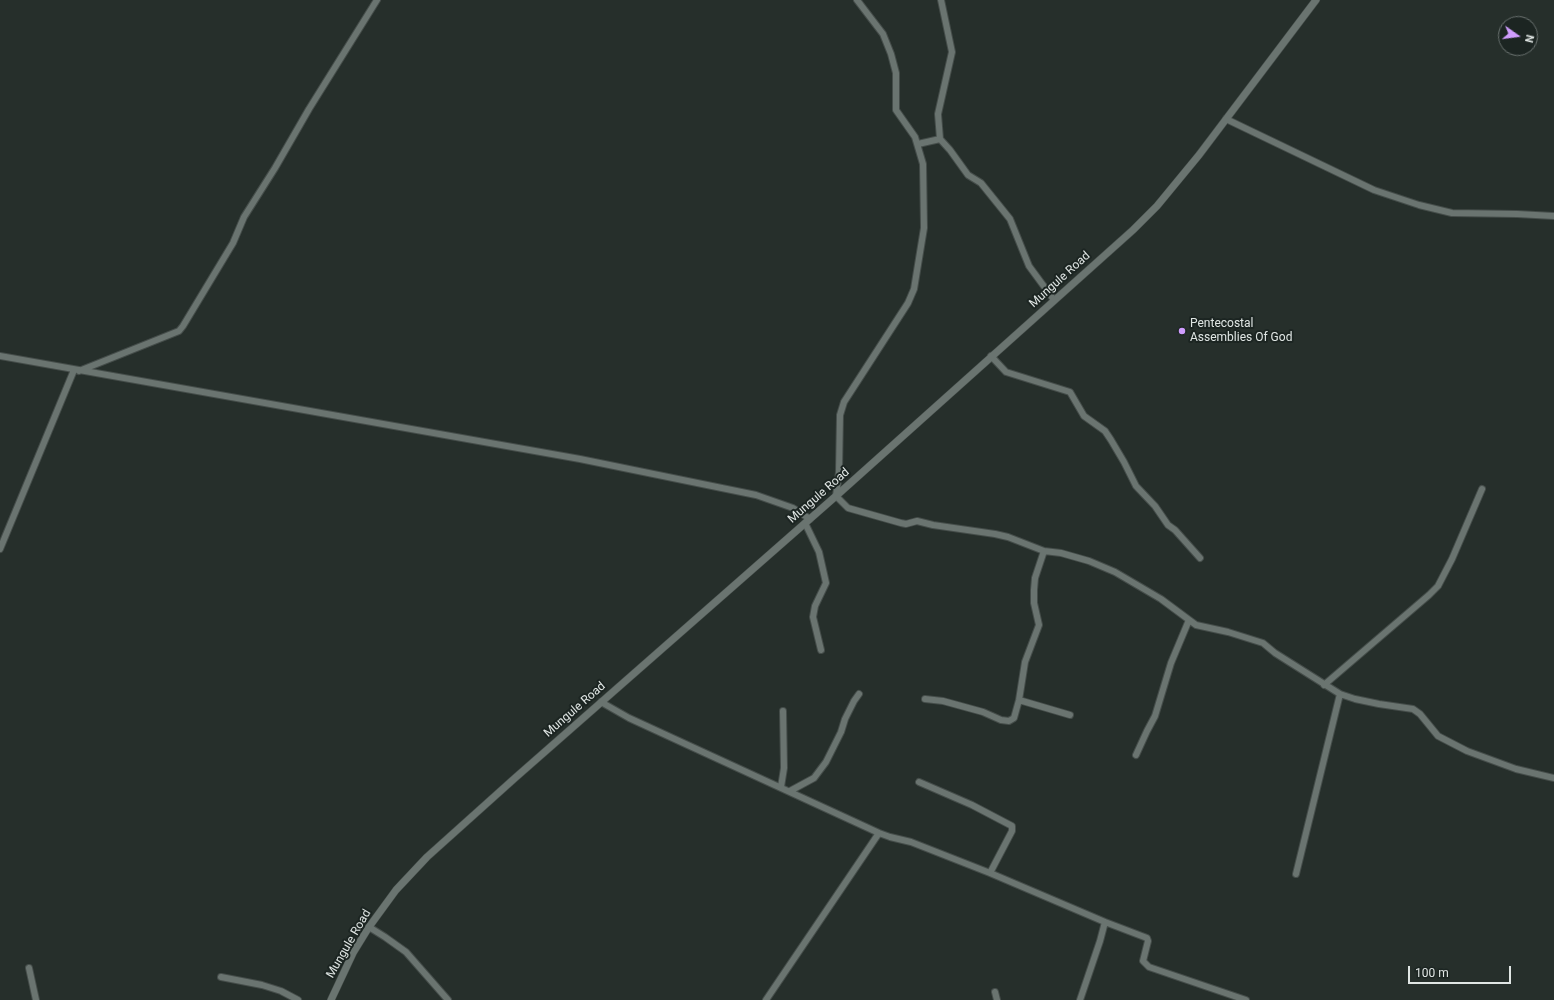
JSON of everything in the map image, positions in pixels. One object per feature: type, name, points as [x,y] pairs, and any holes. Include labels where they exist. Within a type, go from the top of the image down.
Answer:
[{"type":"street","points":[[0,549],[77,371],[179,330],[183,326],[233,243],[244,217],[377,0]]},
{"type":"street","points":[[857,0],[883,34],[891,54],[896,74],[896,110],[915,137],[918,144],[923,164],[924,228],[914,289],[899,318],[844,402],[840,415],[836,496],[848,508],[901,523],[906,524],[917,521],[933,526],[996,534],[1044,551],[1062,553],[1089,561],[1114,572],[1161,599],[1196,625],[1228,632],[1263,643],[1324,685],[1340,694],[1355,699],[1413,710],[1420,714],[1438,736],[1462,748],[1516,769],[1554,778]]},
{"type":"street","points":[[941,0],[952,52],[938,114],[940,139],[950,150],[968,176],[981,183],[1006,213],[1016,233],[1029,266],[1054,300]]},
{"type":"street","name":"Mungule Road","points":[[331,1000],[350,959],[369,927],[396,890],[428,858],[602,702],[836,496],[1133,230],[1157,206],[1185,174],[1316,0]]},
{"type":"street","points":[[1226,119],[1374,190],[1419,205],[1452,213],[1554,216]]},
{"type":"street","points":[[918,144],[940,139]]},
{"type":"street","points":[[0,356],[77,371],[580,459],[756,495],[793,508],[808,520],[819,552],[826,583],[816,606],[813,618],[821,650]]},
{"type":"street","points":[[991,356],[1006,372],[1070,392],[1084,416],[1105,431],[1124,462],[1136,486],[1154,506],[1168,525],[1175,530],[1200,558]]},
{"type":"street","points":[[1324,685],[1438,586],[1452,559],[1482,489]]},
{"type":"street","points":[[925,699],[943,701],[983,712],[1000,720],[1009,721],[1014,718],[1019,700],[1025,662],[1039,625],[1034,603],[1034,590],[1035,578],[1044,551]]},
{"type":"street","points":[[1136,755],[1155,716],[1171,663],[1189,620]]},
{"type":"street","points":[[790,790],[814,778],[826,762],[841,732],[845,719],[859,694]]},
{"type":"street","points":[[1296,874],[1340,694]]},
{"type":"street","points":[[1019,700],[1070,715]]},
{"type":"street","points":[[602,702],[629,718],[790,790],[879,833],[910,842],[990,873],[1105,922],[1147,938],[1148,941],[1143,960],[1149,967],[1246,1000]]},
{"type":"street","points":[[781,786],[784,768],[783,711]]},
{"type":"street","points":[[919,782],[972,805],[1012,826],[1012,831],[990,873]]},
{"type":"street","points":[[766,1000],[879,833]]},
{"type":"street","points":[[1080,1000],[1105,922]]},
{"type":"street","points":[[369,927],[406,952],[448,1000]]},
{"type":"street","points":[[29,968],[36,1000]]},
{"type":"street","points":[[221,977],[262,985],[281,991],[298,1000]]},
{"type":"street","points":[[995,992],[997,1000]]},
{"type":"place","name":"Pentecostal Assemblies Of God","points":[[1182,331]]}]
